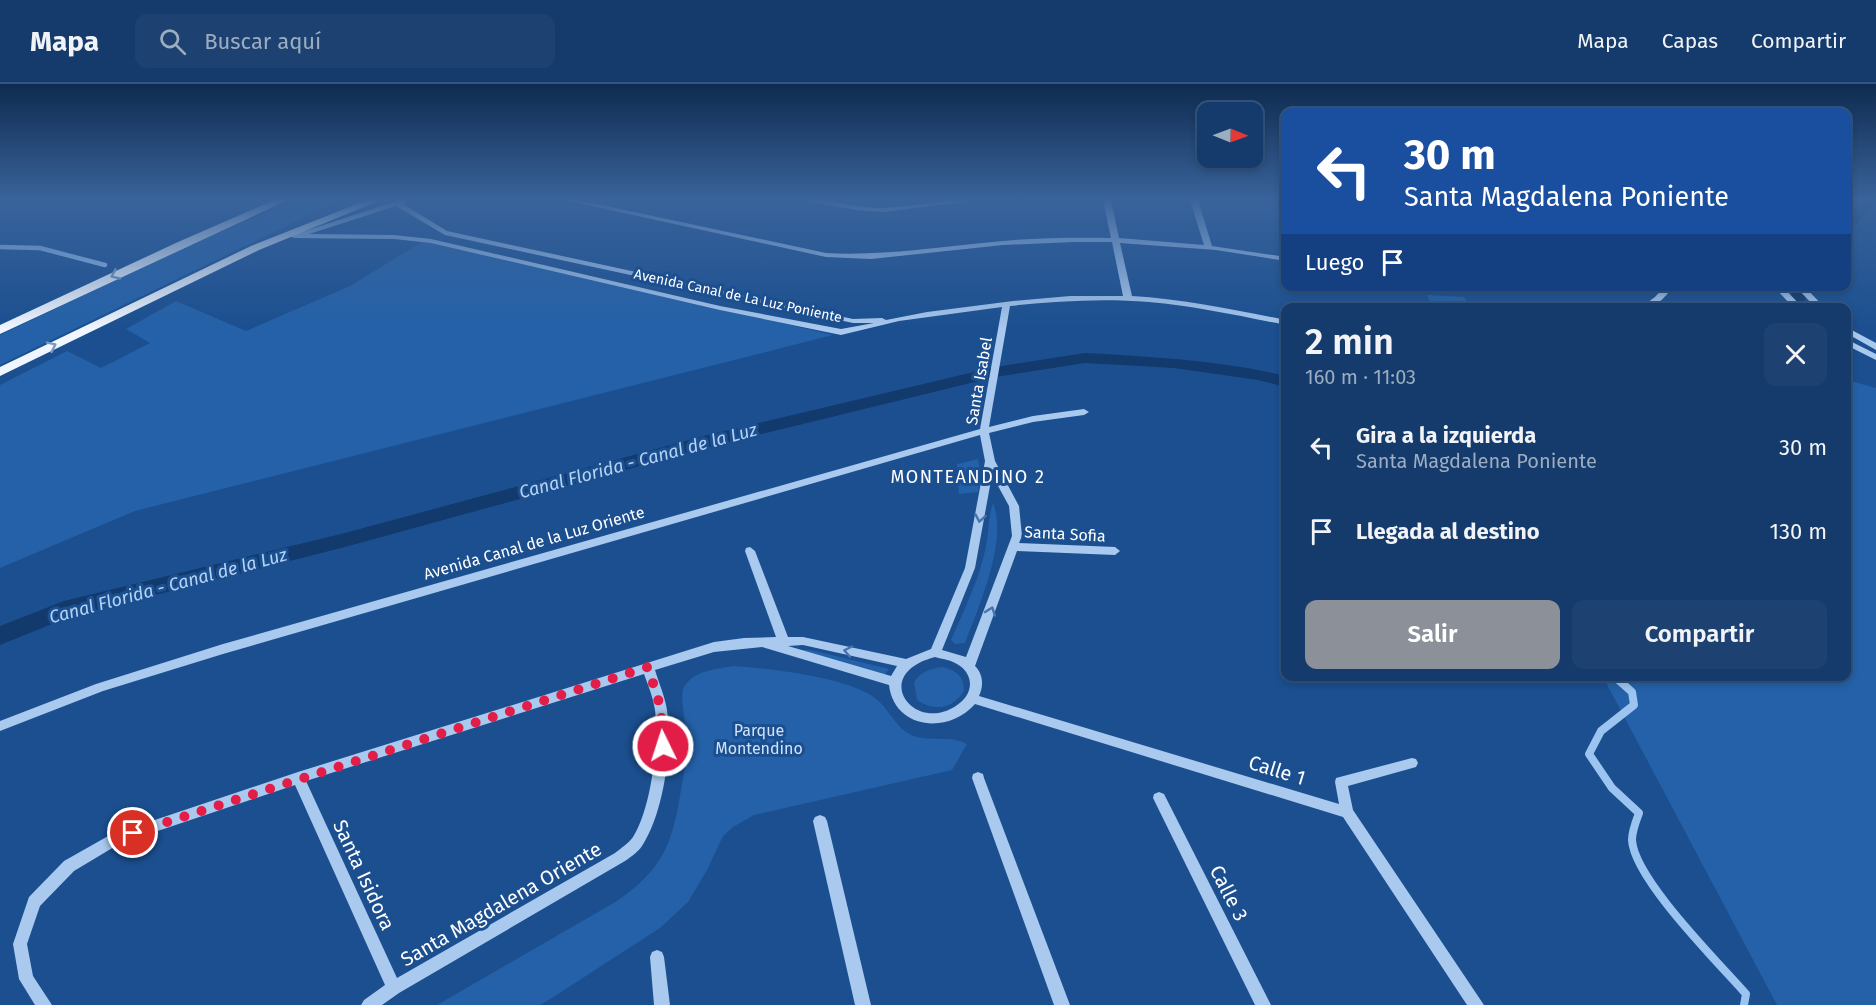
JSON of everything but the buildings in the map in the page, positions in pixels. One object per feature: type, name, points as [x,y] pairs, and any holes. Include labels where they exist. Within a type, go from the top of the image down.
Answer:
[{"type":"main road","points":[[0,330],[184,243]]},
{"type":"main road","points":[[0,372],[269,243]]},
{"type":"street","name":"Avenida Canal de La Luz Poniente","points":[[440,243],[720,308],[841,332],[859,331],[897,320],[1006,305],[1128,298],[1216,309],[1281,322]]},
{"type":"street","points":[[491,243],[853,321],[897,320]]},
{"type":"street","points":[[770,243],[847,257],[892,257],[1005,243]]},
{"type":"street","points":[[1114,243],[1128,298]]},
{"type":"street","points":[[1145,243],[1209,247],[1281,258]]},
{"type":"street","points":[[1208,243],[1209,247]]},
{"type":"street","points":[[1652,303],[1665,291]]},
{"type":"street","points":[[1782,291],[1794,303]]},
{"type":"street","points":[[1804,291],[1816,303]]},
{"type":"street","name":"Santa Isabel","points":[[990,461],[984,430],[1006,305]]},
{"type":"street","points":[[1851,332],[1875,352]]},
{"type":"street","points":[[1851,344],[1875,352]]},
{"type":"street","name":"Avenida Canal de la Luz Oriente","points":[[0,726],[100,687],[223,649],[984,430],[1033,419],[1084,412]]},
{"type":"street","points":[[969,665],[1017,536],[1014,506],[990,461]]},
{"type":"street","points":[[935,652],[969,568],[990,461]]},
{"type":"street","name":"Santa Sofia","points":[[1014,547],[1114,551]]},
{"type":"street","points":[[750,550],[783,640]]},
{"type":"street","points":[[766,644],[783,640],[803,641],[905,663]]},
{"type":"street","points":[[44,1005],[26,979],[20,944],[34,902],[69,866],[115,839],[297,778],[714,647],[744,643],[766,644],[896,682]]},
{"type":"street","points":[[935,652],[954,655],[969,665],[976,676],[977,687],[974,699],[964,710],[950,717],[934,719],[918,715],[905,707],[897,695],[896,682],[905,663],[918,655],[935,652]]},
{"type":"street","name":"Santa Magdalena Oriente","points":[[369,1005],[394,988],[620,857],[637,843],[644,828],[663,746],[661,709],[648,667]]},
{"type":"street","name":"Calle 1","points":[[974,699],[1347,812]]},
{"type":"street","points":[[1412,763],[1341,782],[1347,812],[1476,1005]]},
{"type":"street","name":"Santa Isidora","points":[[297,778],[394,988]]},
{"type":"street","points":[[978,778],[1062,1005]]},
{"type":"street","name":"Calle 3","points":[[1160,798],[1263,1005]]},
{"type":"street","points":[[820,821],[863,1005]]},
{"type":"street","points":[[657,957],[662,1005]]},
{"type":"green space","points":[[195,243],[251,243],[0,365],[0,335]]},
{"type":"green space","points":[[420,243],[438,243],[833,335],[135,511],[0,568],[0,385],[67,351],[101,368],[150,343],[126,329],[176,301],[246,331],[350,286]]},
{"type":"green space","points":[[1427,295],[1464,297],[1468,303],[1430,303]]},
{"type":"green space","points":[[1851,381],[1876,388],[1876,1005],[1777,1005],[1605,681],[1851,681]]},
{"type":"green space","points":[[978,459],[981,476],[978,492],[959,494],[957,464]]},
{"type":"green space","points":[[993,503],[997,518],[997,536],[990,573],[965,643],[955,644],[951,640],[980,570]]},
{"type":"green space","points":[[798,650],[811,650],[889,669],[884,676]]},
{"type":"green space","name":"Parque Montendino","points":[[733,666],[786,671],[846,684],[875,698],[907,733],[921,738],[954,740],[967,744],[952,770],[754,815],[733,827],[723,836],[688,902],[660,928],[540,1005],[437,1005],[617,901],[656,866],[674,825],[687,759],[683,689],[698,674]]},
{"type":"green space","points":[[942,667],[958,674],[963,681],[964,691],[954,702],[943,707],[930,706],[917,700],[914,682],[926,671]]},
{"type":"waterway","points":[[0,247],[40,248],[105,265]]},
{"type":"waterway","name":"Canal Florida - Canal de la Luz","points":[[1795,303],[1801,291]]},
{"type":"waterway","name":"Canal Florida - Canal de la Luz","points":[[0,636],[64,610],[345,540],[704,442],[995,372],[1085,358],[1174,363],[1259,375],[1281,381]]},
{"type":"waterway","points":[[1620,681],[1632,692],[1634,705],[1601,731],[1589,754],[1612,788],[1639,813],[1632,840],[1636,857],[1647,876],[1680,920],[1746,994],[1744,1005]]},
{"type":"district","name":"MONTEANDINO 2","points":[[968,477]]},
{"type":"route","points":[[133,833],[297,778],[648,667],[661,709],[663,746]]}]
